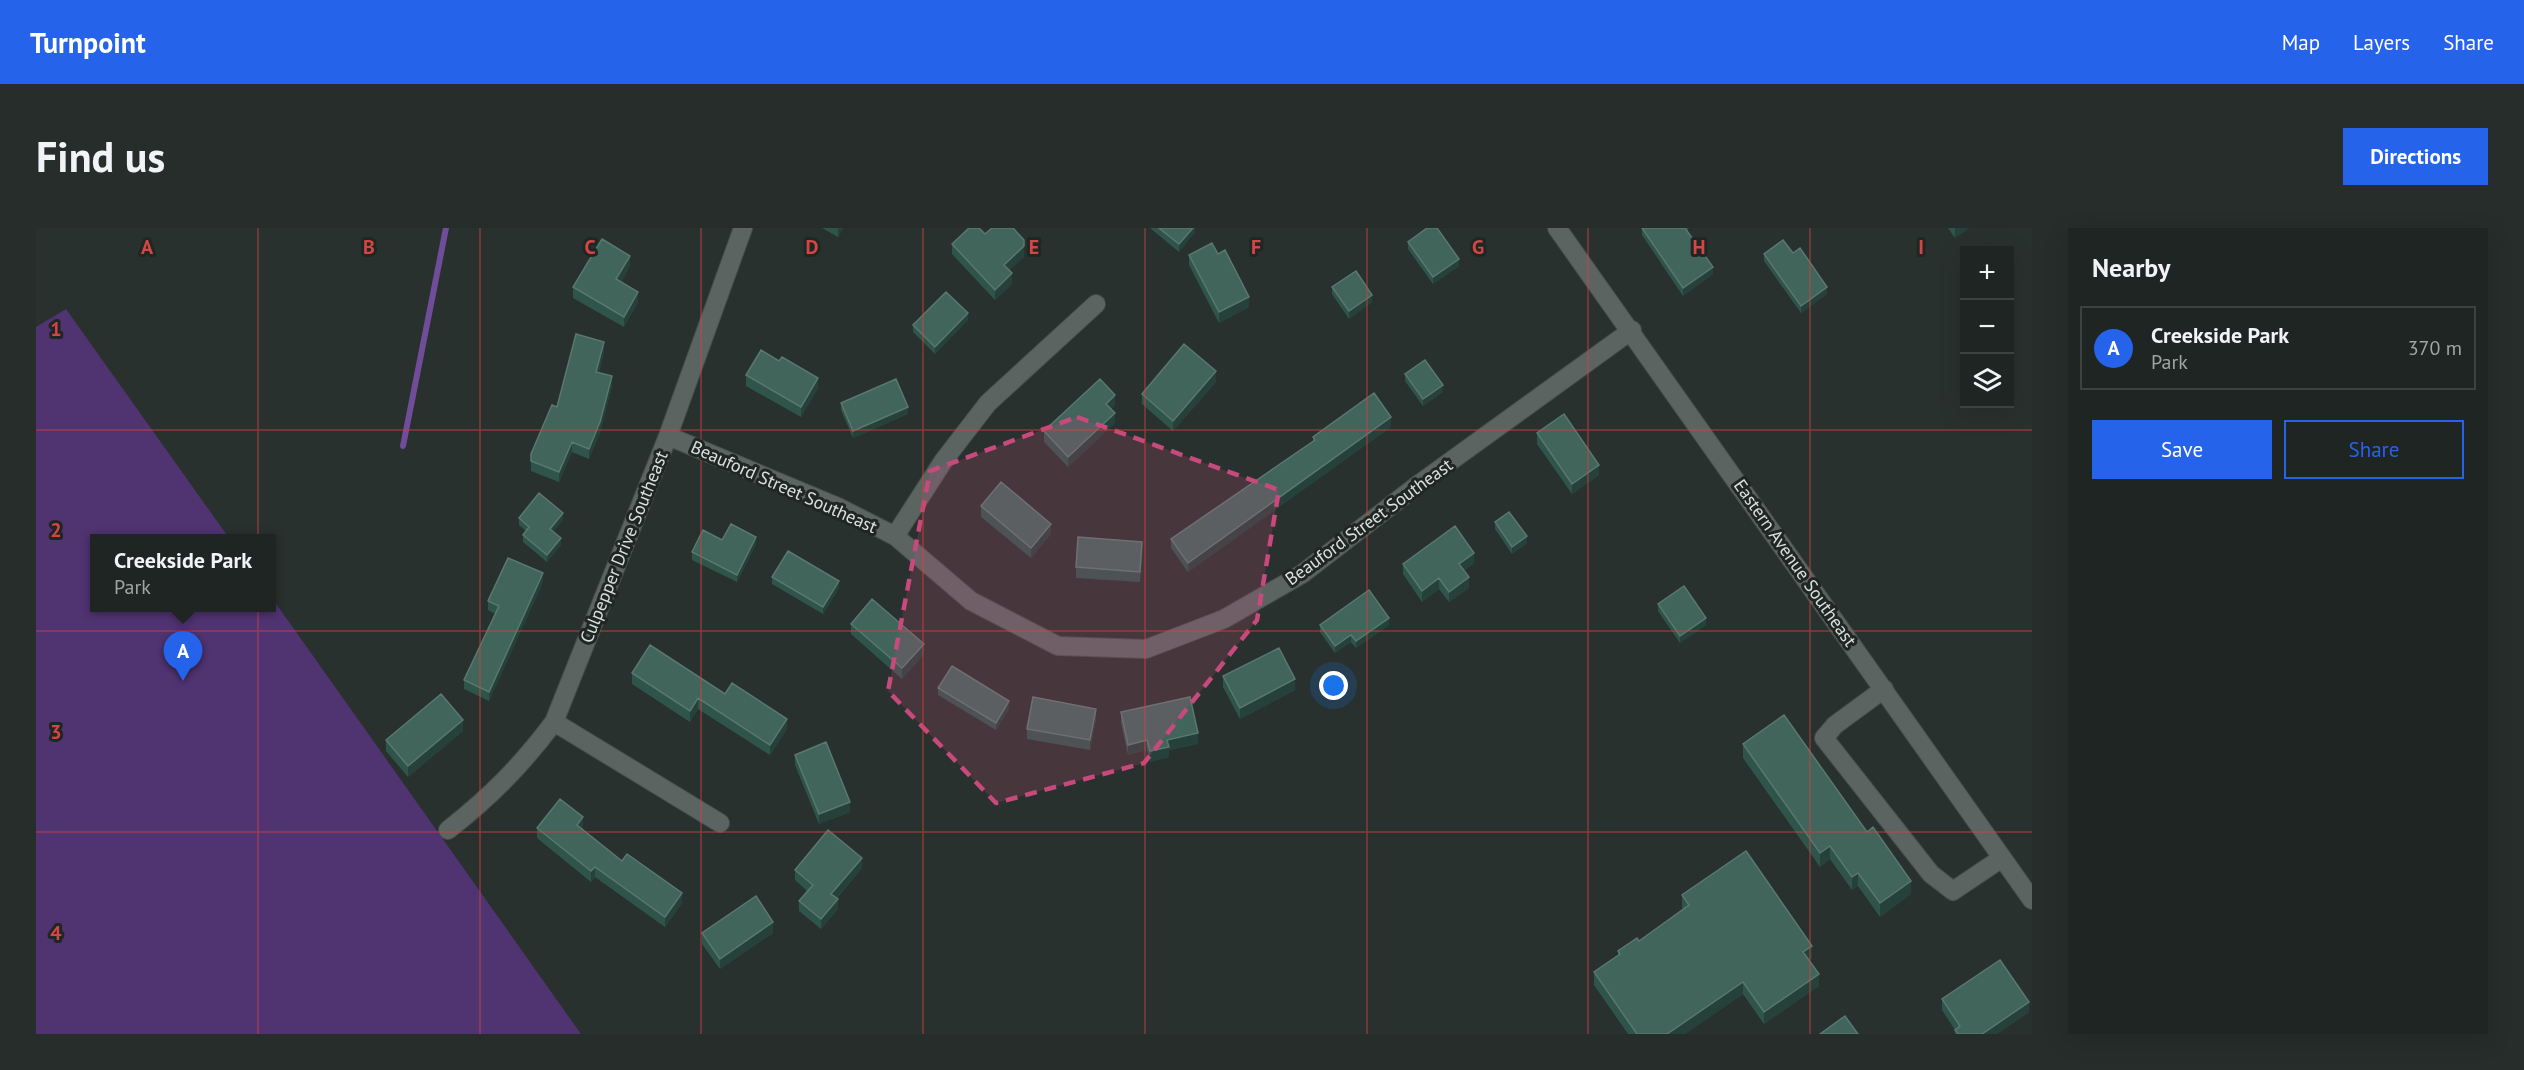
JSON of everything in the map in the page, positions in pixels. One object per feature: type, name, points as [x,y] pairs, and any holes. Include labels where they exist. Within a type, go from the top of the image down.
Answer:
[{"type":"street","name":"Culpepper Drive Southeast","points":[[448,830],[491,796],[530,754],[554,722],[668,436],[743,228]]},
{"type":"street","name":"Eastern Avenue Southeast","points":[[1565,231],[2032,900]]},
{"type":"street","points":[[895,536],[944,460],[988,403],[1096,304]]},
{"type":"street","name":"Beauford Street Southeast","points":[[668,436],[838,507],[895,536],[971,601],[1059,646],[1146,649],[1224,620],[1302,574],[1419,484],[1632,330]]},
{"type":"street","points":[[1884,689],[1835,725],[1824,738],[1930,874],[1953,891],[2002,858]]},
{"type":"street","points":[[554,722],[720,823]]},
{"type":"highlighted area","points":[[1077,417],[1279,490],[1257,620],[1144,763],[996,803],[888,691],[930,471]]},
{"type":"shaded area","points":[[66,309],[226,534],[90,534],[90,612],[276,612],[276,604],[581,1034],[36,1034],[36,327]]},
{"type":"building","points":[[969,228],[979,228],[985,234],[992,228],[1013,228],[1024,240],[1024,246],[1004,265],[1012,273],[995,290],[952,244]]},
{"type":"building","points":[[1159,228],[1193,228],[1179,244]]},
{"type":"building","points":[[1427,228],[1437,228],[1459,259],[1433,277],[1408,242]]},
{"type":"building","points":[[1642,228],[1685,228],[1713,267],[1683,288]]},
{"type":"building","points":[[602,239],[630,256],[616,279],[638,292],[624,317],[573,287]]},
{"type":"building","points":[[1783,240],[1793,253],[1800,248],[1827,287],[1801,306],[1764,254]]},
{"type":"building","points":[[1212,243],[1218,254],[1225,250],[1249,297],[1219,312],[1189,255]]},
{"type":"building","points":[[1356,271],[1372,295],[1349,311],[1332,287]]},
{"type":"building","points":[[946,292],[968,313],[935,347],[913,325]]},
{"type":"building","points":[[576,334],[604,342],[596,372],[612,376],[600,422],[589,449],[572,442],[559,472],[531,461],[531,454],[552,405],[557,407]]},
{"type":"building","points":[[1184,344],[1216,371],[1173,421],[1142,394]]},
{"type":"building","points":[[761,350],[779,361],[782,357],[818,378],[801,407],[746,375]]},
{"type":"building","points":[[1425,360],[1443,385],[1423,399],[1405,374]]},
{"type":"building","points":[[896,379],[908,407],[853,431],[841,403]]},
{"type":"building","points":[[1100,379],[1115,395],[1106,404],[1115,413],[1068,457],[1044,431]]},
{"type":"building","points":[[1374,393],[1391,417],[1188,563],[1171,539],[1315,440],[1313,437]]},
{"type":"building","points":[[1564,414],[1599,465],[1572,484],[1537,433]]},
{"type":"building","points":[[1001,482],[1051,524],[1031,548],[981,506]]},
{"type":"building","points":[[539,493],[563,513],[550,529],[561,538],[547,555],[523,535],[529,527],[519,518]]},
{"type":"building","points":[[1509,512],[1527,536],[1512,547],[1495,522]]},
{"type":"building","points":[[731,524],[756,537],[737,575],[692,552],[703,530],[722,540]]},
{"type":"building","points":[[1455,526],[1474,553],[1459,564],[1469,577],[1449,592],[1439,578],[1422,591],[1403,564]]},
{"type":"building","points":[[1078,537],[1142,542],[1140,572],[1076,567]]},
{"type":"building","points":[[788,551],[839,581],[823,607],[772,577]]},
{"type":"building","points":[[508,558],[543,573],[489,692],[464,680],[499,606],[488,601]]},
{"type":"building","points":[[1684,586],[1706,618],[1680,636],[1658,604]]},
{"type":"building","points":[[1369,590],[1389,618],[1356,641],[1351,635],[1335,646],[1320,625]]},
{"type":"building","points":[[872,599],[924,644],[902,668],[851,624]]},
{"type":"building","points":[[650,645],[725,694],[732,683],[787,719],[770,745],[698,698],[690,711],[632,673]]},
{"type":"building","points":[[1279,648],[1295,679],[1240,708],[1223,676]]},
{"type":"building","points":[[952,666],[1009,701],[996,723],[938,688]]},
{"type":"building","points":[[441,694],[463,720],[408,766],[386,740]]},
{"type":"building","points":[[1033,697],[1096,709],[1090,740],[1027,729]]},
{"type":"building","points":[[1190,697],[1198,733],[1167,740],[1169,747],[1150,751],[1147,740],[1128,745],[1121,712]]},
{"type":"building","points":[[1784,715],[1867,832],[1873,827],[1911,881],[1880,903],[1858,873],[1852,877],[1830,846],[1820,853],[1743,744]]},
{"type":"building","points":[[826,742],[850,802],[819,814],[795,755]]},
{"type":"building","points":[[560,799],[583,817],[577,825],[622,861],[627,854],[682,893],[665,917],[595,867],[591,871],[537,828]]},
{"type":"building","points":[[828,830],[862,858],[831,894],[838,899],[821,919],[799,901],[813,885],[795,870]]},
{"type":"building","points":[[1746,851],[1812,946],[1803,952],[1819,974],[1764,1012],[1743,982],[1667,1034],[1637,1034],[1594,972],[1620,954],[1618,951],[1637,938],[1639,941],[1689,905],[1682,895]]},
{"type":"building","points":[[756,896],[773,922],[720,959],[702,933]]},
{"type":"building","points":[[2000,960],[2029,1002],[1982,1034],[1958,1034],[1955,1030],[1960,1026],[1942,999]]},
{"type":"building","points":[[1845,1016],[1858,1034],[1820,1034]]},
{"type":"waterway","points":[[403,446],[446,228]]},
{"type":"place","name":"Creekside Park","points":[[183,681]]}]
